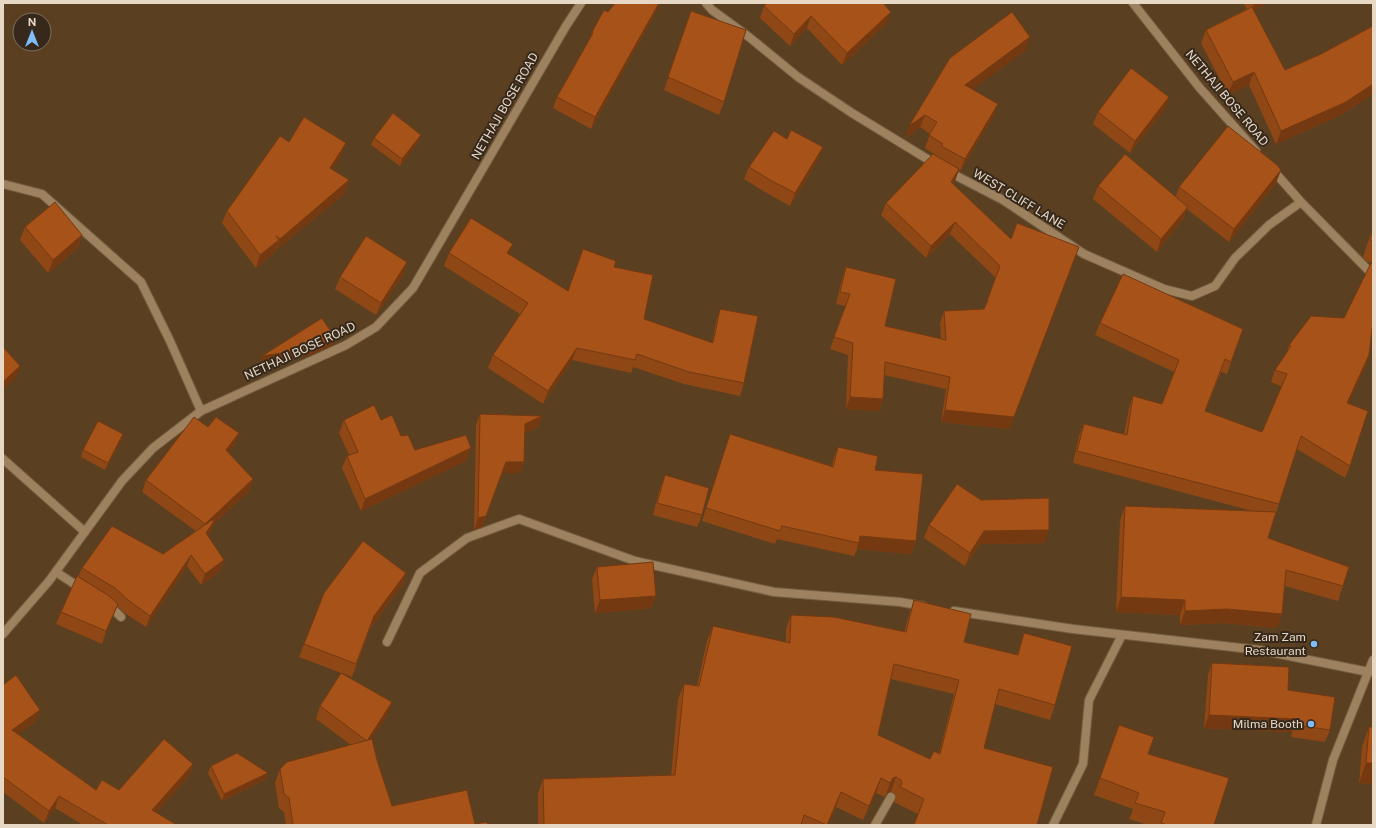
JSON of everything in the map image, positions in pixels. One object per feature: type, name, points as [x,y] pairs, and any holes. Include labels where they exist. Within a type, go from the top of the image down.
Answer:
[{"type":"street","name":"NETHAJI BOSE ROAD","points":[[3,634],[56,572],[122,481],[153,448],[201,411],[346,345],[376,327],[413,288],[581,3]]},
{"type":"street","name":"WEST CLIFF LANE","points":[[706,3],[712,10],[749,37],[798,77],[852,113],[937,165],[1003,200],[1084,254],[1164,289],[1192,296],[1215,286],[1235,258],[1269,225],[1301,202]]},
{"type":"street","name":"NETHAJI BOSE ROAD","points":[[1133,3],[1199,87],[1301,202],[1373,275]]},
{"type":"street","points":[[3,184],[42,194],[141,282],[170,341],[201,411]]},
{"type":"street","points":[[3,459],[85,532]]},
{"type":"street","points":[[387,642],[420,573],[467,538],[519,519],[634,561],[774,592],[900,602],[931,607]]},
{"type":"street","points":[[56,572],[88,592]]},
{"type":"street","points":[[101,600],[108,604],[121,617]]},
{"type":"street","points":[[947,610],[1073,629],[1259,650],[1369,672]]},
{"type":"street","points":[[1053,825],[1083,764],[1089,700],[1122,635]]},
{"type":"street","points":[[1316,825],[1333,760],[1373,660]]},
{"type":"street","points":[[875,825],[891,797]]},
{"type":"building","points":[[615,3],[659,3],[595,117],[557,97],[593,33],[592,32],[604,10],[608,12]]},
{"type":"building","points":[[767,3],[883,3],[891,12],[847,53],[811,16],[794,34],[764,6]]},
{"type":"building","points":[[1252,7],[1285,70],[1321,54],[1373,26],[1373,84],[1346,102],[1281,131],[1254,72],[1233,82],[1206,30]]},
{"type":"building","points":[[691,11],[746,30],[724,102],[668,77]]},
{"type":"building","points":[[1012,12],[1030,37],[965,85],[998,104],[965,159],[941,146],[943,144],[929,135],[937,122],[925,115],[909,126],[950,58]]},
{"type":"building","points":[[1131,68],[1169,97],[1135,141],[1098,112]]},
{"type":"building","points":[[393,113],[421,135],[402,159],[374,138]]},
{"type":"building","points":[[304,117],[346,143],[330,168],[349,180],[280,239],[276,236],[279,240],[260,255],[227,211],[280,136],[289,142]]},
{"type":"building","points":[[1228,126],[1277,165],[1281,170],[1234,229],[1179,187]]},
{"type":"building","points":[[791,130],[823,147],[795,193],[749,167],[774,131],[787,139]]},
{"type":"building","points":[[933,154],[959,169],[951,182],[1011,239],[1017,223],[1079,247],[1014,417],[945,410],[950,377],[885,362],[883,399],[850,397],[853,343],[834,337],[850,294],[840,292],[846,267],[896,279],[885,326],[946,340],[944,311],[984,309],[1000,266],[955,222],[931,246],[886,203]]},
{"type":"building","points":[[1125,154],[1188,207],[1161,239],[1098,186]]},
{"type":"building","points":[[55,202],[82,235],[53,260],[25,227]]},
{"type":"building","points":[[471,218],[513,244],[507,253],[568,291],[583,249],[616,261],[614,267],[653,275],[644,319],[713,343],[720,309],[758,316],[744,383],[689,372],[637,354],[635,360],[577,348],[548,391],[493,355],[528,303],[449,253]]},
{"type":"building","points":[[1373,230],[1373,242],[1370,239]]},
{"type":"building","points":[[366,236],[407,262],[381,303],[340,277]]},
{"type":"building","points":[[1371,263],[1373,265],[1373,321],[1369,355],[1347,403],[1368,411],[1350,466],[1301,436],[1279,504],[1077,451],[1084,424],[1127,435],[1133,396],[1162,404],[1179,360],[1100,323],[1123,274],[1243,329],[1231,362],[1225,359],[1205,411],[1262,432],[1287,374],[1275,370],[1291,346],[1289,345],[1311,316],[1344,318]]},
{"type":"building","points":[[322,318],[335,338],[314,348],[262,356]]},
{"type":"building","points":[[3,347],[20,366],[3,382]]},
{"type":"building","points":[[374,405],[381,420],[392,415],[401,436],[408,435],[415,450],[466,435],[471,448],[365,499],[347,456],[358,452],[344,420]]},
{"type":"building","points":[[480,414],[542,416],[525,424],[524,462],[506,462],[486,516],[478,518]]},
{"type":"building","points":[[194,417],[208,427],[216,417],[239,433],[226,450],[253,479],[205,524],[146,480]]},
{"type":"building","points":[[98,421],[123,434],[108,463],[83,450]]},
{"type":"building","points":[[730,434],[833,467],[838,447],[878,456],[875,470],[923,474],[916,541],[860,536],[859,543],[782,526],[780,531],[706,508]]},
{"type":"building","points":[[665,475],[709,488],[702,515],[657,503]]},
{"type":"building","points":[[957,484],[981,500],[1049,498],[1049,530],[984,531],[970,553],[929,525]]},
{"type":"building","points":[[1125,506],[1276,512],[1268,538],[1349,567],[1343,586],[1286,570],[1282,614],[1227,609],[1185,611],[1185,600],[1121,597]]},
{"type":"building","points":[[212,520],[214,521],[206,533],[224,560],[205,574],[191,555],[150,616],[128,600],[115,588],[82,568],[112,526],[163,554]]},
{"type":"building","points":[[363,541],[406,573],[374,616],[356,664],[304,644],[324,593]]},
{"type":"building","points":[[653,562],[656,596],[600,600],[597,567]]},
{"type":"building","points":[[77,576],[109,596],[118,604],[106,631],[61,612]]},
{"type":"building","points":[[914,600],[971,614],[964,642],[1018,655],[1024,633],[1072,646],[1055,705],[999,689],[984,748],[1053,767],[1037,825],[914,825],[924,799],[900,787],[902,783],[901,780],[896,777],[893,778],[890,783],[881,778],[869,806],[841,792],[827,825],[804,815],[801,825],[544,825],[543,779],[675,775],[684,684],[699,686],[713,626],[790,643],[791,615],[834,617],[906,632]],"holes":[[[894,664],[959,680],[940,754],[934,751],[930,759],[878,735]]]},
{"type":"building","points":[[1212,663],[1289,667],[1288,690],[1335,697],[1330,730],[1296,725],[1296,719],[1209,715]]},
{"type":"building","points":[[341,673],[392,702],[367,741],[320,706]]},
{"type":"building","points":[[16,675],[40,710],[12,730],[96,790],[102,780],[119,790],[164,739],[193,764],[152,810],[177,825],[108,825],[59,796],[49,811],[3,777],[3,685]]},
{"type":"building","points":[[1119,725],[1154,737],[1148,754],[1229,778],[1214,825],[1167,825],[1161,823],[1165,812],[1135,803],[1139,793],[1100,778]]},
{"type":"building","points":[[1369,727],[1373,727],[1373,763],[1366,763]]},
{"type":"building","points":[[372,739],[377,760],[392,806],[467,790],[475,824],[487,822],[488,825],[293,825],[289,798],[284,794],[280,769],[287,762]]},
{"type":"building","points":[[237,753],[268,773],[224,794],[211,766]]},
{"type":"place","name":"Zam Zam Restaurant","points":[[1314,644]]},
{"type":"place","name":"Milma Booth","points":[[1311,724]]}]
